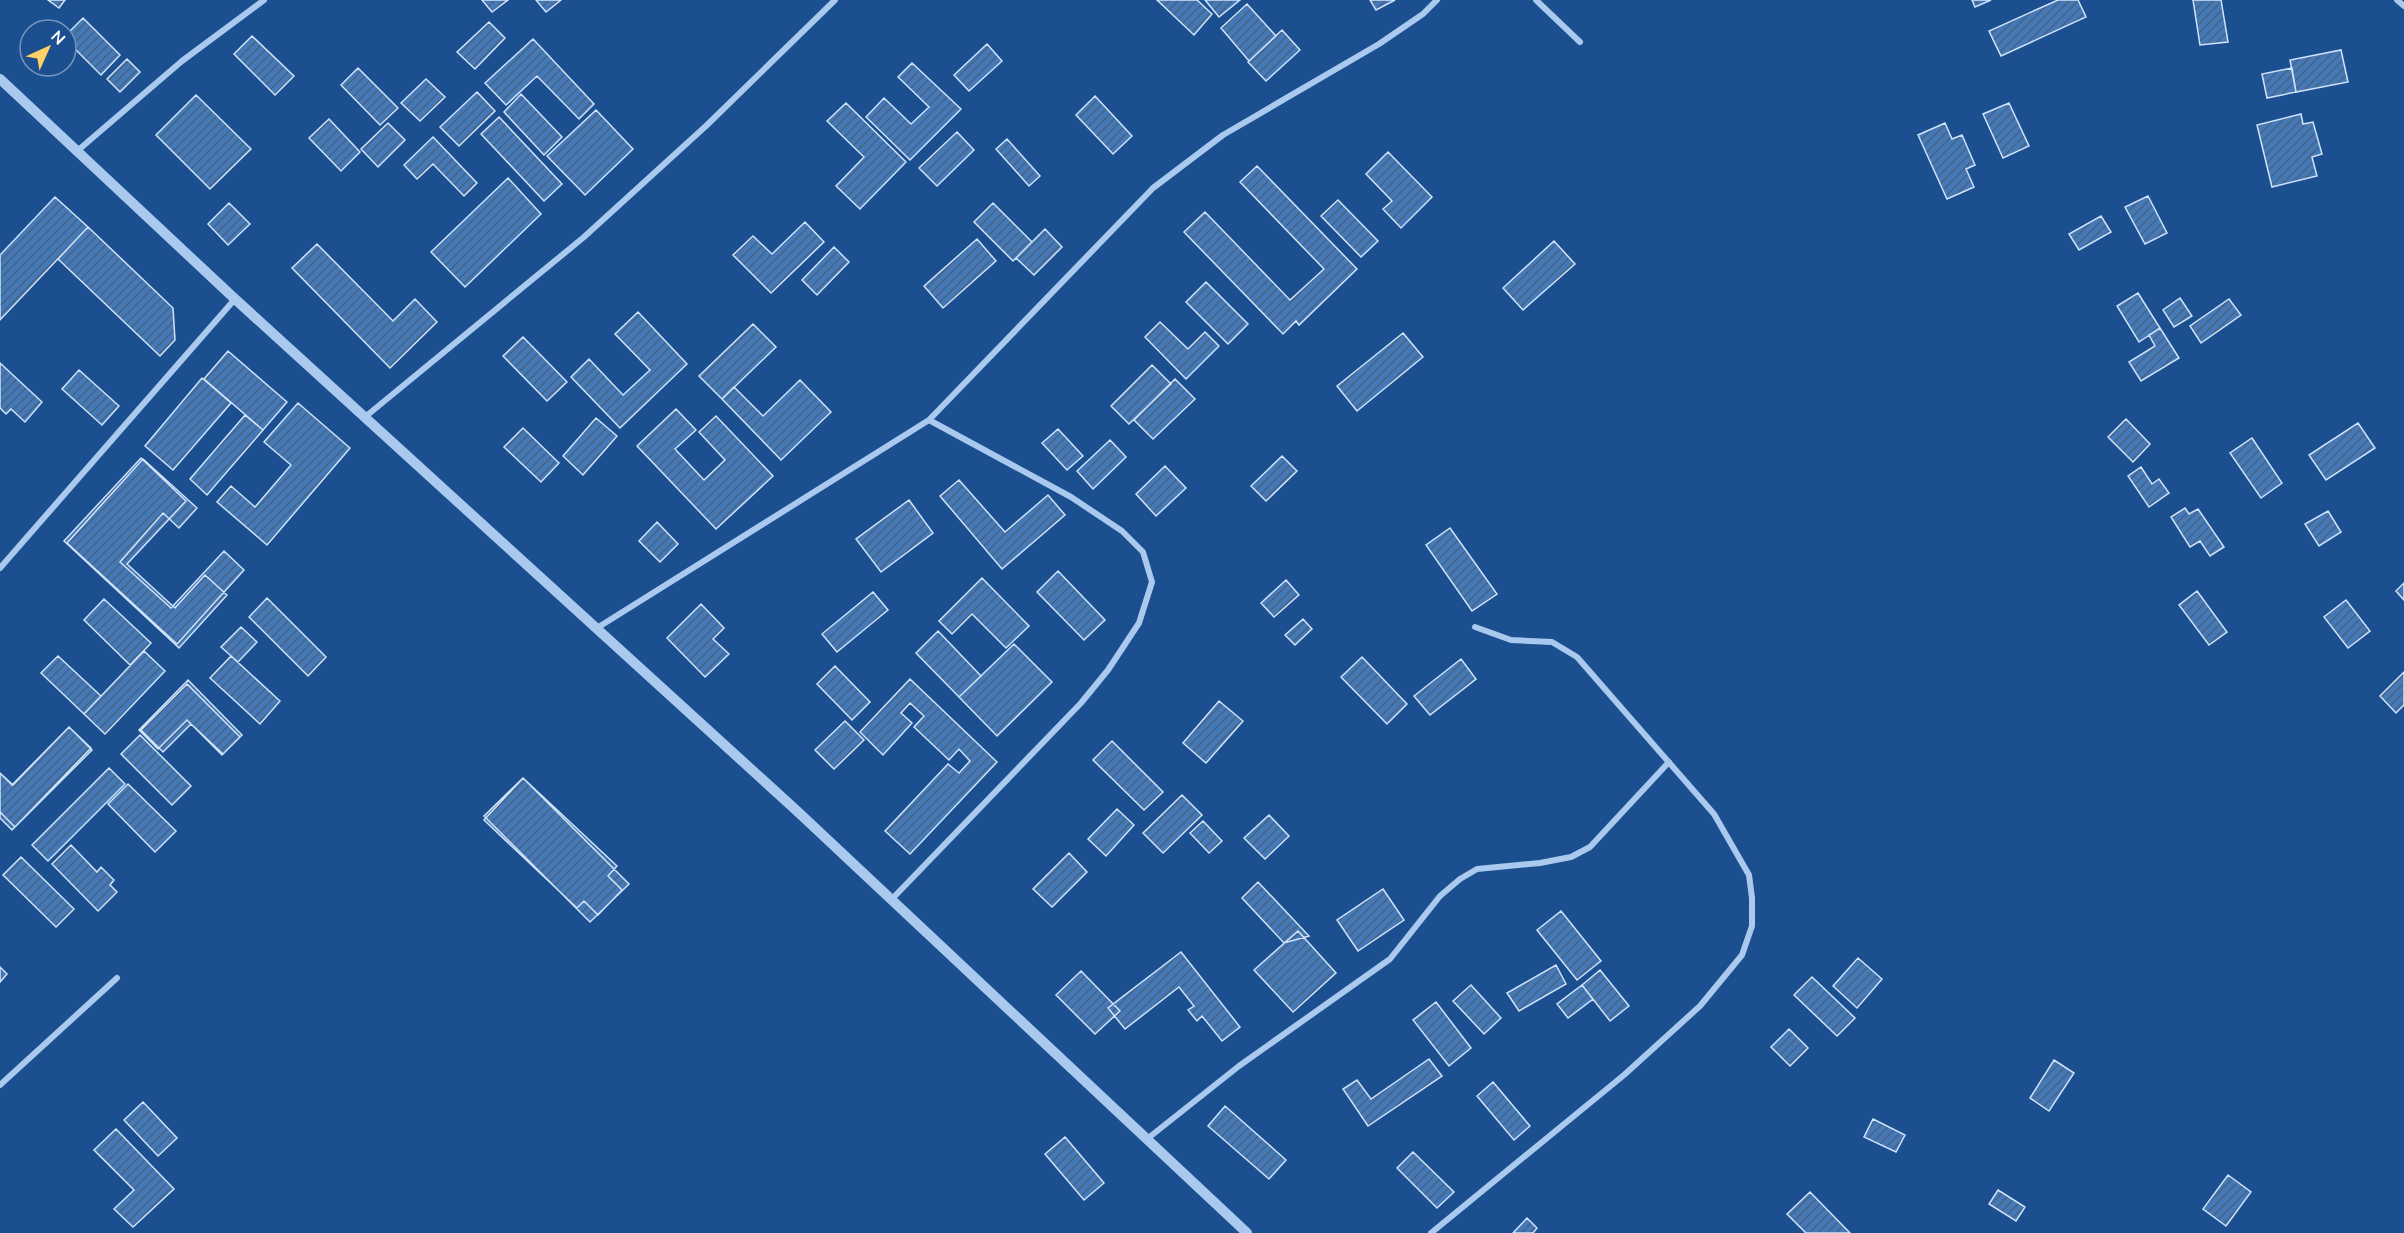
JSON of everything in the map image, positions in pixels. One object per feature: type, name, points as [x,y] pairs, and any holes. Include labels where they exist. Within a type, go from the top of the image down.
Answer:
[{"type":"street","points":[[76,152],[182,60],[264,0]]},
{"type":"street","points":[[364,417],[584,237],[707,125],[836,0]]},
{"type":"street","points":[[597,628],[929,420],[1153,188],[1223,135],[1379,44],[1423,14],[1437,0]]},
{"type":"street","points":[[1536,0],[1580,42]]},
{"type":"street","points":[[2397,0],[2404,6]]},
{"type":"street","points":[[2,84],[892,899],[1247,1233]]},
{"type":"street","points":[[0,568],[235,299]]},
{"type":"street","points":[[892,899],[1081,703],[1108,670],[1139,623],[1152,582],[1143,552],[1122,531],[1071,497],[929,420]]},
{"type":"street","points":[[1431,1233],[1672,1032],[1700,1006],[1742,956],[1752,926],[1749,875],[1714,814],[1577,657],[1552,642],[1511,640],[1475,627]]},
{"type":"street","points":[[1147,1139],[1239,1066],[1390,959],[1440,896],[1460,879],[1477,869],[1540,863],[1571,857],[1590,847],[1669,762]]},
{"type":"street","points":[[0,1085],[117,978]]},
{"type":"building","points":[[48,0],[65,0],[59,8]]},
{"type":"building","points":[[482,0],[508,0],[492,12]]},
{"type":"building","points":[[536,0],[561,0],[546,12]]},
{"type":"building","points":[[1157,0],[1197,0],[1212,14],[1194,35]]},
{"type":"building","points":[[1205,0],[1240,0],[1219,17]]},
{"type":"building","points":[[1370,0],[1395,0],[1376,10]]},
{"type":"building","points":[[1972,0],[1991,0],[1975,7]]},
{"type":"building","points":[[2058,0],[2078,0],[2086,17],[2001,56],[1989,31]]},
{"type":"building","points":[[2193,0],[2221,0],[2228,42],[2200,45]]},
{"type":"building","points":[[1247,4],[1276,36],[1249,61],[1221,28]]},
{"type":"building","points":[[83,18],[120,55],[101,75],[78,52],[78,23]]},
{"type":"building","points":[[489,22],[505,38],[475,69],[457,52]]},
{"type":"building","points":[[1282,30],[1300,50],[1266,81],[1248,62]]},
{"type":"building","points":[[252,36],[294,76],[275,95],[234,54]]},
{"type":"building","points":[[533,39],[594,104],[579,119],[537,76],[506,105],[485,83]]},
{"type":"building","points":[[987,44],[1002,61],[969,91],[954,75]]},
{"type":"building","points":[[2341,50],[2348,82],[2296,92],[2290,60]]},
{"type":"building","points":[[127,59],[140,72],[120,92],[107,79]]},
{"type":"building","points":[[912,63],[961,109],[910,160],[866,117],[884,98],[911,124],[929,107],[898,77]]},
{"type":"building","points":[[358,68],[398,108],[380,125],[341,85]]},
{"type":"building","points":[[2292,68],[2296,92],[2267,98],[2262,74]]},
{"type":"building","points":[[426,79],[445,97],[420,121],[401,103]]},
{"type":"building","points":[[477,92],[495,111],[459,146],[440,127]]},
{"type":"building","points":[[521,94],[562,137],[544,155],[504,112]]},
{"type":"building","points":[[196,95],[251,149],[210,189],[156,135]]},
{"type":"building","points":[[1095,96],[1132,136],[1113,154],[1076,115]]},
{"type":"building","points":[[846,103],[906,162],[860,209],[836,186],[864,157],[827,121]]},
{"type":"building","points":[[2009,103],[2029,146],[2003,158],[1983,114]]},
{"type":"building","points":[[596,110],[633,149],[585,195],[547,156]]},
{"type":"building","points":[[2301,114],[2303,124],[2313,122],[2322,154],[2312,157],[2317,176],[2272,187],[2257,125]]},
{"type":"building","points":[[499,117],[562,184],[544,201],[481,134]]},
{"type":"building","points":[[329,119],[360,152],[341,171],[309,138]]},
{"type":"building","points":[[388,123],[405,140],[378,167],[361,149]]},
{"type":"building","points":[[1945,123],[1952,139],[1962,135],[1975,165],[1966,169],[1974,187],[1947,199],[1918,135]]},
{"type":"building","points":[[957,132],[974,150],[937,186],[919,168]]},
{"type":"building","points":[[433,137],[477,183],[464,196],[433,164],[417,179],[404,165]]},
{"type":"building","points":[[1007,139],[1040,176],[1029,186],[996,149]]},
{"type":"building","points":[[1388,152],[1432,197],[1401,228],[1383,209],[1392,201],[1366,174]]},
{"type":"building","points":[[1257,166],[1357,269],[1299,325],[1296,321],[1283,334],[1184,232],[1205,212],[1290,300],[1324,269],[1240,182]]},
{"type":"building","points":[[508,178],[541,214],[465,287],[431,252]]},
{"type":"building","points":[[2148,196],[2167,233],[2145,244],[2125,207]]},
{"type":"building","points":[[55,197],[88,227],[0,320],[0,255]]},
{"type":"building","points":[[1338,200],[1378,241],[1361,257],[1321,216]]},
{"type":"building","points":[[229,203],[250,224],[228,245],[208,224]]},
{"type":"building","points":[[993,203],[1032,242],[1013,261],[974,222]]},
{"type":"building","points":[[2101,216],[2111,232],[2079,250],[2069,234]]},
{"type":"building","points":[[805,222],[824,242],[771,293],[733,255],[753,236],[772,254]]},
{"type":"building","points":[[88,227],[173,308],[175,340],[160,356],[58,259]]},
{"type":"building","points":[[1045,229],[1062,247],[1034,275],[1016,258]]},
{"type":"building","points":[[977,239],[996,261],[943,308],[924,286]]},
{"type":"building","points":[[1554,241],[1575,264],[1523,310],[1503,288]]},
{"type":"building","points":[[317,244],[393,321],[415,299],[437,322],[390,368],[292,268]]},
{"type":"building","points":[[834,247],[849,262],[817,295],[802,280]]},
{"type":"building","points":[[1206,282],[1248,324],[1228,344],[1186,302]]},
{"type":"building","points":[[2138,293],[2160,328],[2139,342],[2117,306]]},
{"type":"building","points":[[2180,298],[2192,316],[2174,327],[2163,310]]},
{"type":"building","points":[[2229,299],[2241,315],[2201,343],[2190,326]]},
{"type":"building","points":[[638,312],[687,364],[620,428],[571,377],[589,359],[623,395],[650,370],[615,334]]},
{"type":"building","points":[[1160,322],[1188,349],[1205,332],[1219,346],[1186,379],[1145,337]]},
{"type":"building","points":[[753,324],[776,347],[722,399],[699,376]]},
{"type":"building","points":[[2160,328],[2179,358],[2141,381],[2129,362],[2155,346],[2149,335]]},
{"type":"building","points":[[1403,333],[1423,357],[1357,411],[1337,386]]},
{"type":"building","points":[[523,337],[567,382],[547,401],[503,356]]},
{"type":"building","points":[[228,351],[287,402],[263,430],[204,379]]},
{"type":"building","points":[[0,363],[42,402],[25,422],[11,409],[6,414],[0,408]]},
{"type":"building","points":[[1152,365],[1171,384],[1129,424],[1111,406]]},
{"type":"building","points":[[79,370],[119,406],[102,425],[62,389]]},
{"type":"building","points":[[202,378],[231,403],[173,470],[145,446]]},
{"type":"building","points":[[1175,379],[1195,399],[1153,439],[1134,420]]},
{"type":"building","points":[[800,380],[831,412],[781,460],[722,399],[734,387],[763,416]]},
{"type":"building","points":[[298,403],[350,448],[267,545],[217,502],[231,486],[255,507],[291,465],[264,442]]},
{"type":"building","points":[[676,409],[696,430],[675,449],[704,480],[725,460],[699,432],[716,416],[773,476],[716,529],[637,446]]},
{"type":"building","points":[[245,415],[263,430],[207,495],[190,479]]},
{"type":"building","points":[[596,418],[617,436],[583,475],[563,456]]},
{"type":"building","points":[[2126,419],[2150,444],[2133,462],[2108,437]]},
{"type":"building","points":[[2358,423],[2375,448],[2326,480],[2309,455]]},
{"type":"building","points":[[523,428],[559,463],[541,482],[504,447]]},
{"type":"building","points":[[1058,429],[1083,456],[1067,470],[1042,443]]},
{"type":"building","points":[[2252,438],[2282,483],[2261,498],[2230,453]]},
{"type":"building","points":[[1110,440],[1126,457],[1093,489],[1077,471]]},
{"type":"building","points":[[1282,456],[1297,471],[1266,501],[1251,486]]},
{"type":"building","points":[[141,458],[186,501],[127,564],[175,608],[205,575],[227,595],[179,648],[64,541]]},
{"type":"building","points":[[143,459],[197,508],[179,528],[163,513],[120,562],[171,608],[224,551],[244,570],[177,644],[67,543]]},
{"type":"building","points":[[1165,466],[1186,488],[1156,516],[1136,494]]},
{"type":"building","points":[[2141,467],[2152,484],[2159,479],[2169,493],[2149,507],[2128,476]]},
{"type":"building","points":[[959,480],[1005,532],[1048,495],[1065,515],[1002,569],[940,496]]},
{"type":"building","points":[[909,500],[933,533],[881,572],[856,539]]},
{"type":"building","points":[[2185,508],[2189,514],[2198,509],[2224,547],[2210,556],[2200,541],[2190,547],[2171,517]]},
{"type":"building","points":[[2328,511],[2341,532],[2319,546],[2305,524]]},
{"type":"building","points":[[657,522],[678,544],[660,562],[639,541]]},
{"type":"building","points":[[1450,528],[1497,594],[1472,611],[1426,545]]},
{"type":"building","points":[[1058,571],[1105,620],[1084,640],[1037,592]]},
{"type":"building","points":[[982,578],[1029,626],[1006,648],[972,614],[952,634],[939,621]]},
{"type":"building","points":[[1286,580],[1299,595],[1274,617],[1261,603]]},
{"type":"building","points":[[2404,583],[2404,600],[2396,591]]},
{"type":"building","points":[[2197,591],[2227,632],[2209,645],[2179,605]]},
{"type":"building","points":[[873,592],[888,610],[837,652],[822,634]]},
{"type":"building","points":[[267,598],[326,657],[308,676],[249,617]]},
{"type":"building","points":[[104,599],[151,643],[130,665],[84,620]]},
{"type":"building","points":[[2346,600],[2370,631],[2348,648],[2324,617]]},
{"type":"building","points":[[701,604],[724,628],[713,639],[729,654],[705,677],[667,638]]},
{"type":"building","points":[[1303,619],[1312,629],[1295,645],[1285,635]]},
{"type":"building","points":[[241,627],[257,642],[238,662],[221,647]]},
{"type":"building","points":[[938,631],[981,676],[959,697],[916,653]]},
{"type":"building","points":[[1014,644],[1052,682],[997,736],[959,697]]},
{"type":"building","points":[[144,651],[165,671],[105,734],[84,714]]},
{"type":"building","points":[[58,656],[101,696],[84,714],[41,673]]},
{"type":"building","points":[[231,656],[280,701],[260,724],[210,678]]},
{"type":"building","points":[[1362,657],[1407,704],[1387,724],[1341,677]]},
{"type":"building","points":[[1461,659],[1476,679],[1430,715],[1414,696]]},
{"type":"building","points":[[835,666],[870,702],[852,720],[817,684]]},
{"type":"building","points":[[2404,672],[2404,705],[2396,713],[2380,696]]},
{"type":"building","points":[[910,679],[997,762],[910,854],[885,831],[948,764],[959,773],[970,761],[959,749],[949,760],[914,727],[924,716],[910,703],[901,713],[912,723],[883,755],[860,732]]},
{"type":"building","points":[[188,680],[242,735],[222,755],[187,720],[158,749],[139,730]]},
{"type":"building","points":[[187,684],[240,737],[223,754],[191,724],[163,752],[141,730]]},
{"type":"building","points":[[1219,701],[1243,721],[1206,763],[1183,743]]},
{"type":"building","points":[[845,721],[864,740],[834,769],[815,750]]},
{"type":"building","points":[[69,727],[91,748],[15,827],[0,812],[0,773],[13,785]]},
{"type":"building","points":[[69,727],[92,750],[12,830],[0,818],[0,773],[12,785]]},
{"type":"building","points":[[140,735],[191,786],[172,805],[121,754]]},
{"type":"building","points":[[1112,741],[1163,792],[1144,810],[1093,760]]},
{"type":"building","points":[[109,768],[125,784],[48,861],[32,845]]},
{"type":"building","points":[[523,778],[617,866],[608,876],[622,890],[598,915],[584,901],[577,908],[484,820]]},
{"type":"building","points":[[523,778],[629,884],[590,922],[484,816]]},
{"type":"building","points":[[128,784],[176,831],[155,852],[108,804]]},
{"type":"building","points":[[1182,795],[1202,815],[1163,853],[1143,833]]},
{"type":"building","points":[[1117,809],[1134,825],[1106,856],[1088,839]]},
{"type":"building","points":[[1269,815],[1289,836],[1265,859],[1244,838]]},
{"type":"building","points":[[1203,821],[1222,841],[1209,853],[1190,833]]},
{"type":"building","points":[[71,845],[97,872],[101,867],[114,880],[110,885],[117,892],[98,911],[52,864]]},
{"type":"building","points":[[1069,853],[1087,872],[1052,907],[1033,889]]},
{"type":"building","points":[[21,857],[74,909],[56,927],[3,875]]},
{"type":"building","points":[[1258,882],[1309,936],[1284,943],[1242,898]]},
{"type":"building","points":[[1383,889],[1404,920],[1358,951],[1337,920]]},
{"type":"building","points":[[1561,911],[1601,961],[1577,980],[1537,930]]},
{"type":"building","points":[[1298,931],[1336,973],[1293,1012],[1254,970]]},
{"type":"building","points":[[1181,952],[1240,1027],[1222,1041],[1202,1016],[1197,1021],[1188,1010],[1194,1006],[1179,987],[1125,1029],[1108,1008]]},
{"type":"building","points":[[1858,958],[1882,979],[1857,1008],[1833,986]]},
{"type":"building","points":[[1556,965],[1566,984],[1519,1011],[1507,993]]},
{"type":"building","points":[[0,967],[7,974],[0,982]]},
{"type":"building","points":[[1600,970],[1629,1006],[1610,1021],[1582,985]]},
{"type":"building","points":[[1081,971],[1120,1011],[1095,1034],[1056,995]]},
{"type":"building","points":[[1812,977],[1855,1018],[1837,1036],[1794,995]]},
{"type":"building","points":[[1471,985],[1501,1018],[1484,1034],[1453,1001]]},
{"type":"building","points":[[1582,985],[1593,999],[1568,1018],[1557,1004]]},
{"type":"building","points":[[1436,1002],[1471,1048],[1449,1066],[1413,1020]]},
{"type":"building","points":[[1789,1029],[1808,1048],[1790,1066],[1771,1047]]},
{"type":"building","points":[[1429,1059],[1442,1076],[1368,1126],[1343,1089],[1357,1080],[1371,1099]]},
{"type":"building","points":[[2054,1060],[2074,1073],[2049,1111],[2030,1098]]},
{"type":"building","points":[[1493,1082],[1530,1126],[1514,1140],[1477,1096]]},
{"type":"building","points":[[143,1102],[177,1138],[158,1156],[124,1120]]},
{"type":"building","points":[[1225,1106],[1286,1160],[1269,1179],[1208,1126]]},
{"type":"building","points":[[1873,1119],[1905,1135],[1896,1152],[1864,1137]]},
{"type":"building","points":[[116,1129],[174,1189],[133,1227],[114,1209],[134,1190],[94,1150]]},
{"type":"building","points":[[1065,1137],[1104,1183],[1084,1200],[1045,1154]]},
{"type":"building","points":[[1413,1152],[1454,1192],[1437,1208],[1397,1168]]},
{"type":"building","points":[[2228,1175],[2251,1192],[2226,1226],[2203,1209]]},
{"type":"building","points":[[1998,1190],[2025,1207],[2016,1221],[1989,1204]]},
{"type":"building","points":[[1810,1192],[1850,1233],[1806,1233],[1787,1214]]},
{"type":"building","points":[[1527,1218],[1537,1228],[1533,1233],[1513,1233]]}]
